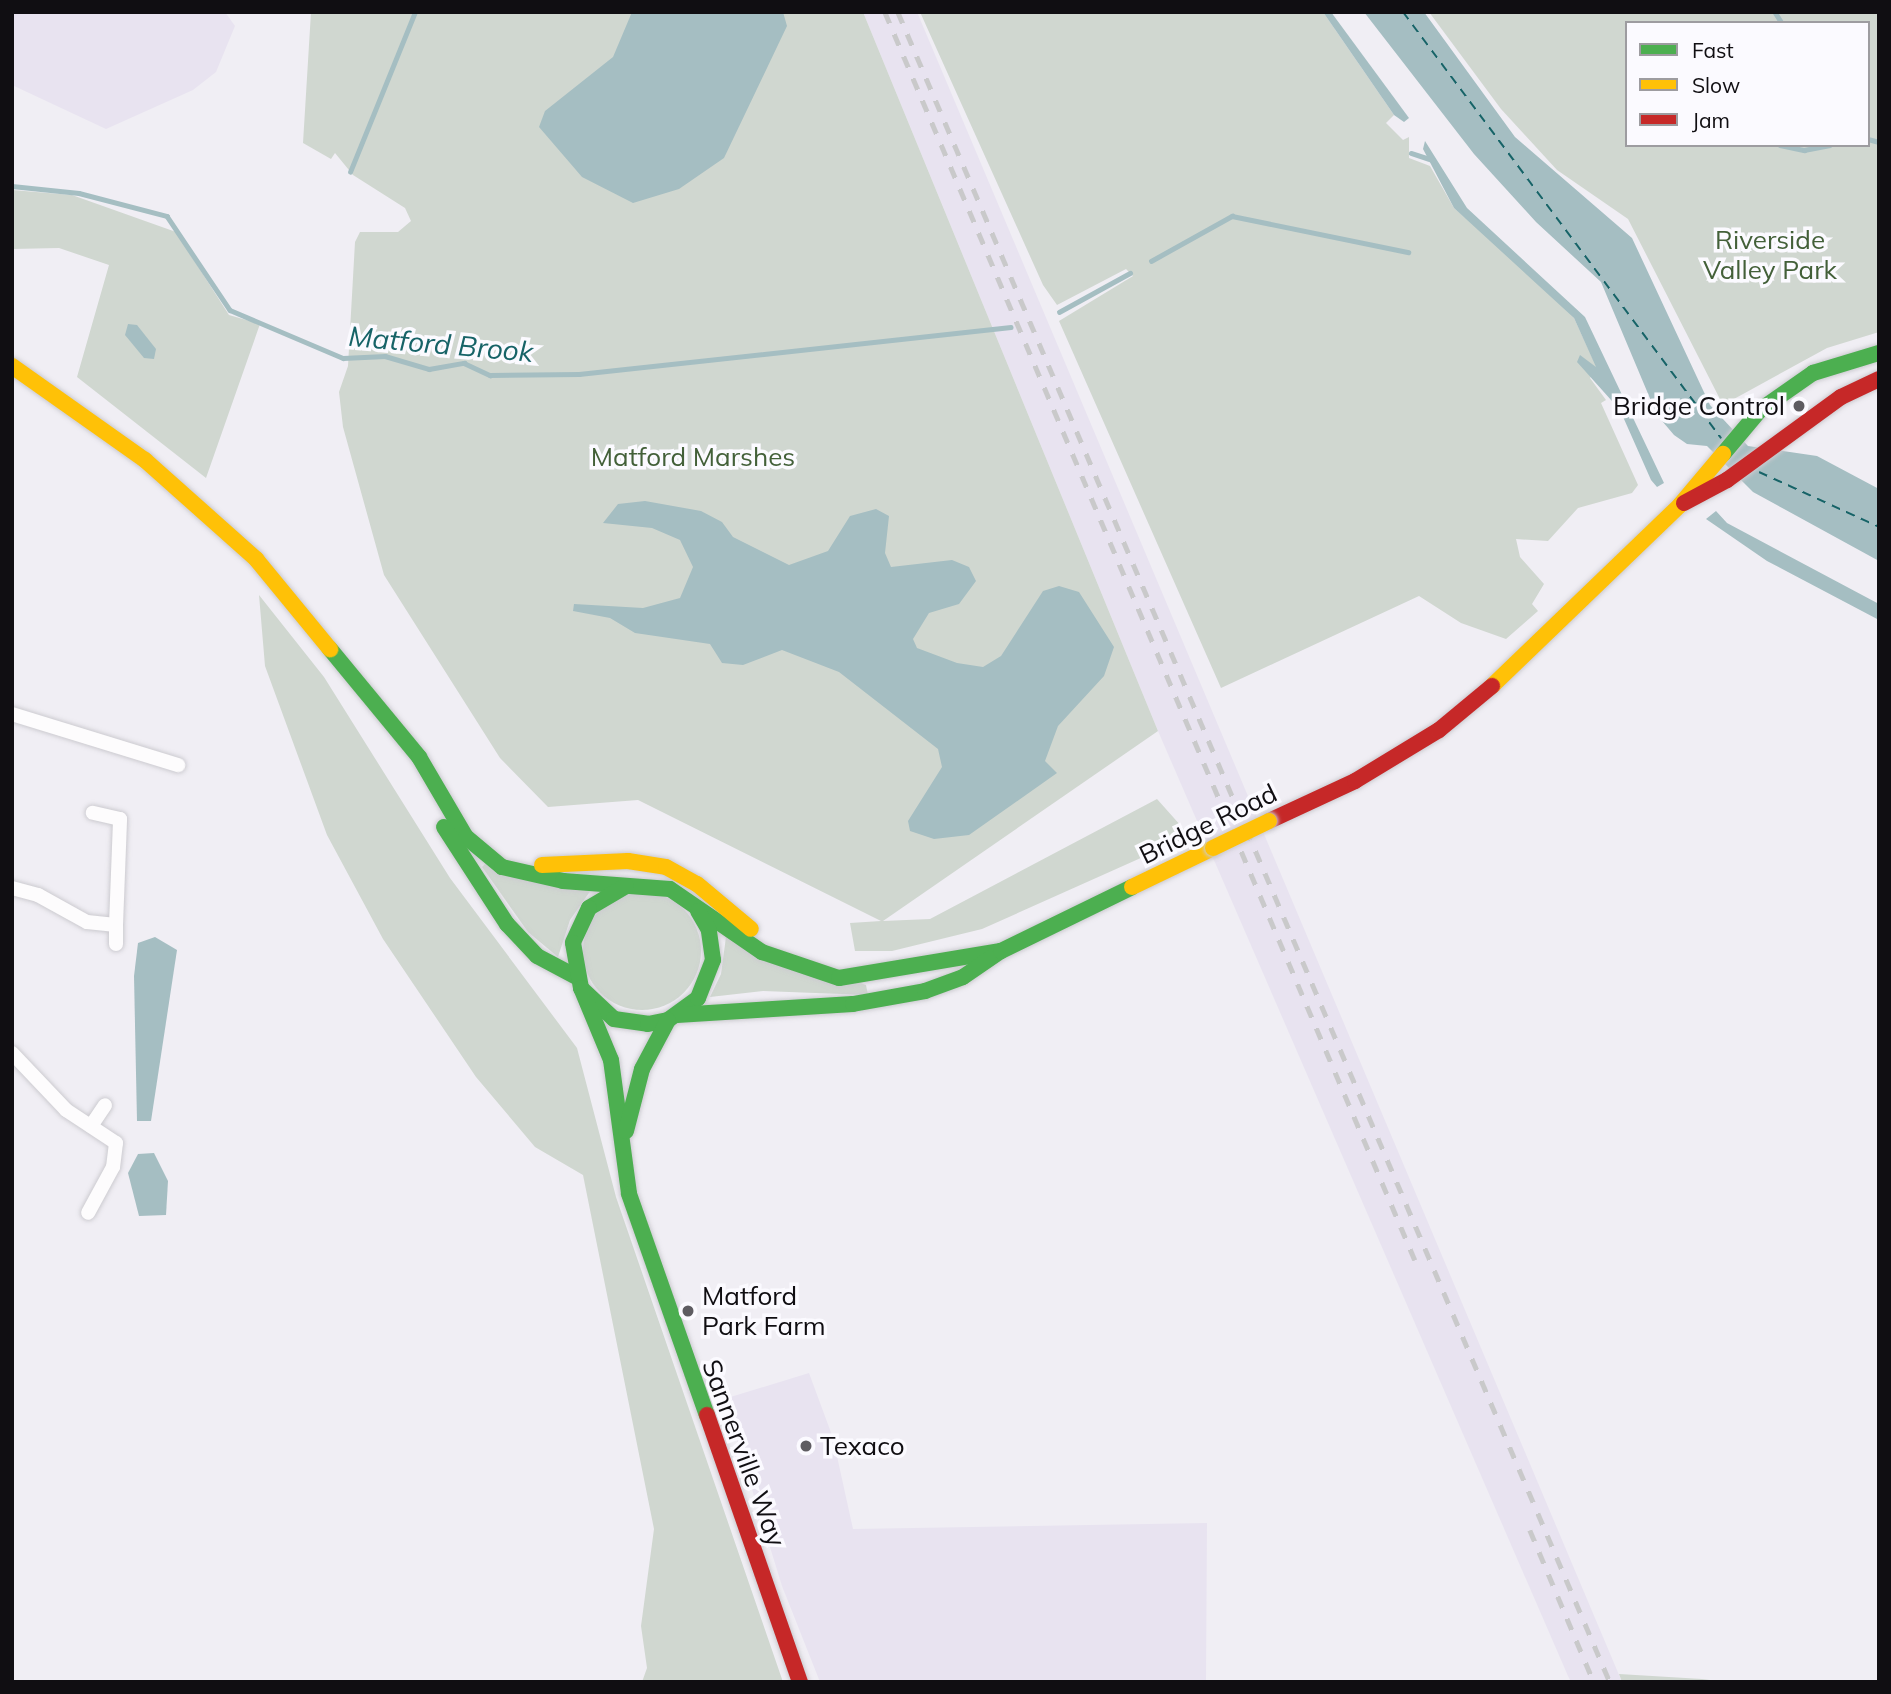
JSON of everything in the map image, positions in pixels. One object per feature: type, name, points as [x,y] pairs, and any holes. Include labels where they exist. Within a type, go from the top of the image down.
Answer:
[{"type":"main road","name":"Bridge Road","points":[[672,1018],[881,1001],[962,977],[1001,951],[1355,781],[1439,730],[1569,614],[1624,557],[1680,505],[1746,424],[1813,373],[1879,354]]},
{"type":"main road","points":[[12,366],[105,428],[233,536],[323,635],[388,723],[419,757],[466,837],[502,867],[563,881],[670,889],[753,947],[790,965],[839,978],[1001,951]]},
{"type":"main road","name":"Bridge Road","points":[[1680,505],[1736,474],[1800,426],[1879,379]]},
{"type":"main road","points":[[388,723],[407,766],[500,915],[537,957],[578,982],[614,1019],[648,1024],[672,1018]]},
{"type":"main road","points":[[446,801],[475,834],[513,859],[565,866],[628,861],[666,866],[778,947],[813,961],[872,972]]},
{"type":"main road","points":[[578,982],[572,943],[583,916],[608,892],[629,885]]},
{"type":"main road","points":[[620,1159],[642,1069],[672,1018],[705,987],[713,960],[709,930],[689,901]]},
{"type":"main road","name":"Sannerville Way","points":[[578,982],[611,1060],[620,1159],[800,1682]]},
{"type":"street","points":[[12,714],[177,765]]},
{"type":"street","points":[[93,813],[120,819],[116,944]]},
{"type":"street","points":[[12,888],[38,895],[86,922],[116,925]]},
{"type":"street","points":[[12,1053],[66,1110],[116,1143],[113,1167],[88,1213]]},
{"type":"street","points":[[91,1126],[105,1105]]},
{"type":"shaded area","points":[[12,12],[225,12],[235,26],[216,72],[193,90],[106,129],[12,85]]},
{"type":"shaded area","points":[[863,12],[917,12],[1622,1682],[1571,1682],[1568,1676],[1158,731]]},
{"type":"shaded area","points":[[809,1373],[833,1438],[853,1529],[1207,1523],[1206,1682],[820,1682],[782,1586],[724,1399]]},
{"type":"green space","name":"Matford Marshes","points":[[311,12],[863,12],[1158,731],[883,921],[930,919],[1157,799],[1190,836],[982,929],[892,951],[855,951],[850,923],[881,921],[638,800],[548,807],[500,758],[384,575],[343,427],[339,392],[348,366],[355,242],[360,232],[398,232],[411,221],[405,208],[353,175],[335,153],[331,159],[303,143]]},
{"type":"green space","points":[[920,12],[1323,12],[1394,115],[1386,123],[1403,140],[1409,137],[1409,158],[1430,166],[1454,208],[1558,298],[1574,318],[1597,368],[1590,378],[1606,400],[1601,403],[1638,485],[1632,493],[1578,508],[1548,541],[1516,539],[1520,557],[1544,584],[1532,604],[1538,611],[1506,639],[1461,623],[1419,596],[1221,688],[1059,321],[1133,276],[1126,269],[1057,305],[1043,285]]},
{"type":"green space","name":"Riverside Valley Park","points":[[1429,12],[1879,12],[1879,332],[1827,348],[1723,405],[1628,219],[1557,170],[1501,109]]},
{"type":"green space","points":[[12,190],[72,195],[176,232],[229,315],[260,324],[206,478],[77,377],[109,265],[59,248],[12,249]]},
{"type":"green space","points":[[259,595],[324,677],[450,878],[577,1048],[616,1197],[783,1682],[642,1682],[647,1668],[641,1626],[654,1529],[583,1175],[535,1147],[476,1077],[383,939],[327,835],[265,666]]},
{"type":"green space","points":[[486,863],[591,890],[570,920],[558,957],[528,932],[482,867]]},
{"type":"green space","points":[[642,892],[665,897],[684,909],[696,928],[701,951],[696,974],[684,993],[665,1005],[642,1010],[619,1005],[600,993],[588,974],[583,951],[588,928],[600,909],[619,897]]},
{"type":"green space","points":[[726,937],[866,985],[868,995],[763,991],[710,997],[721,974]]},
{"type":"green space","points":[[1619,1674],[1702,1679],[1726,1682],[1622,1682]]},
{"type":"water","points":[[632,12],[783,12],[787,26],[724,158],[679,189],[633,203],[582,177],[539,127],[545,111],[613,57]]},
{"type":"water","points":[[1323,12],[1331,12],[1409,118],[1404,122],[1394,115]]},
{"type":"water","points":[[1364,12],[1424,12],[1515,137],[1632,238],[1710,405],[1748,446],[1817,456],[1879,489],[1879,561],[1753,492],[1707,446],[1687,444],[1674,435],[1657,415],[1601,282],[1536,222],[1474,154]]},
{"type":"water","points":[[1425,141],[1467,208],[1585,317],[1664,483],[1657,487],[1651,480],[1620,410],[1577,362],[1580,355],[1596,367],[1574,318],[1454,208],[1423,149]]},
{"type":"water","points":[[128,324],[137,325],[156,349],[154,359],[144,358],[125,335]]},
{"type":"water","points":[[645,501],[701,511],[722,522],[733,537],[789,565],[828,551],[850,516],[876,509],[889,516],[885,553],[891,567],[952,560],[969,567],[976,581],[959,604],[929,613],[913,639],[917,648],[957,663],[983,667],[1001,656],[1043,591],[1059,586],[1079,592],[1114,647],[1104,676],[1058,726],[1045,761],[1057,773],[969,835],[934,839],[910,831],[908,821],[942,767],[938,749],[839,672],[782,650],[743,665],[722,663],[710,644],[635,633],[610,618],[573,611],[574,604],[643,608],[680,598],[693,567],[680,540],[652,528],[603,523],[618,504]]},
{"type":"water","points":[[1716,511],[1727,523],[1879,604],[1879,620],[1767,561],[1706,519]]},
{"type":"water","points":[[155,937],[177,950],[151,1121],[137,1121],[134,976],[138,943]]},
{"type":"water","points":[[154,1153],[168,1181],[166,1215],[139,1216],[128,1173],[138,1154]]},
{"type":"waterway","points":[[350,172],[415,12]]},
{"type":"waterway","points":[[1775,12],[1781,21]]},
{"type":"waterway","points":[[1870,140],[1879,142]]},
{"type":"waterway","points":[[1790,147],[1804,150],[1820,147]]},
{"type":"waterway","points":[[1411,153],[1433,160]]},
{"type":"waterway","name":"Matford Brook","points":[[12,186],[79,193],[167,216],[230,310],[343,358],[385,356],[429,369],[464,363],[490,375],[579,374],[1010,327]]},
{"type":"waterway","name":"Matford Brook","points":[[1151,261],[1232,216],[1408,252]]},
{"type":"waterway","name":"Matford Brook","points":[[1059,312],[1130,273]]},
{"type":"ferry route","points":[[1403,12],[1721,438]]},
{"type":"ferry route","points":[[1759,472],[1879,527]]},
{"type":"railway","points":[[885,12],[1415,1260]]},
{"type":"railway","points":[[898,12],[1610,1682]]},
{"type":"railway","points":[[1530,1530],[1594,1682]]},
{"type":"traffic: fast","points":[[1723,454],[1760,410],[1813,373],[1879,353]]},
{"type":"traffic: fast","points":[[330,649],[419,757],[466,837],[502,867],[563,881],[670,889],[762,952],[839,978],[1001,951]]},
{"type":"traffic: fast","points":[[444,827],[507,924],[537,956],[575,976]]},
{"type":"traffic: fast","points":[[626,886],[589,908],[573,943],[581,988],[614,1019],[648,1024],[668,1020],[698,998],[713,960],[709,930],[698,911]]},
{"type":"traffic: fast","points":[[677,1015],[853,1004],[925,991],[963,977],[1001,951],[1132,887]]},
{"type":"traffic: fast","points":[[581,988],[611,1060],[629,1194],[707,1415]]},
{"type":"traffic: fast","points":[[626,1131],[642,1069],[668,1020]]},
{"type":"traffic: slow","points":[[12,366],[145,460],[256,559],[330,649]]},
{"type":"traffic: slow","points":[[1492,686],[1680,505],[1723,454]]},
{"type":"traffic: slow","points":[[1213,848],[1269,821]]},
{"type":"traffic: slow","points":[[1132,887],[1213,848]]},
{"type":"traffic: slow","points":[[542,865],[628,861],[666,867],[697,884],[751,929]]},
{"type":"traffic: jam","points":[[1684,503],[1727,480],[1841,397],[1879,379]]},
{"type":"traffic: jam","points":[[1269,821],[1355,781],[1439,730],[1492,686]]},
{"type":"traffic: jam","points":[[707,1415],[800,1682]]},
{"type":"place","name":"Bridge Control","points":[[1799,406]]},
{"type":"place","name":"Matford Park Farm","points":[[688,1311]]},
{"type":"place","name":"Texaco","points":[[806,1446]]}]
